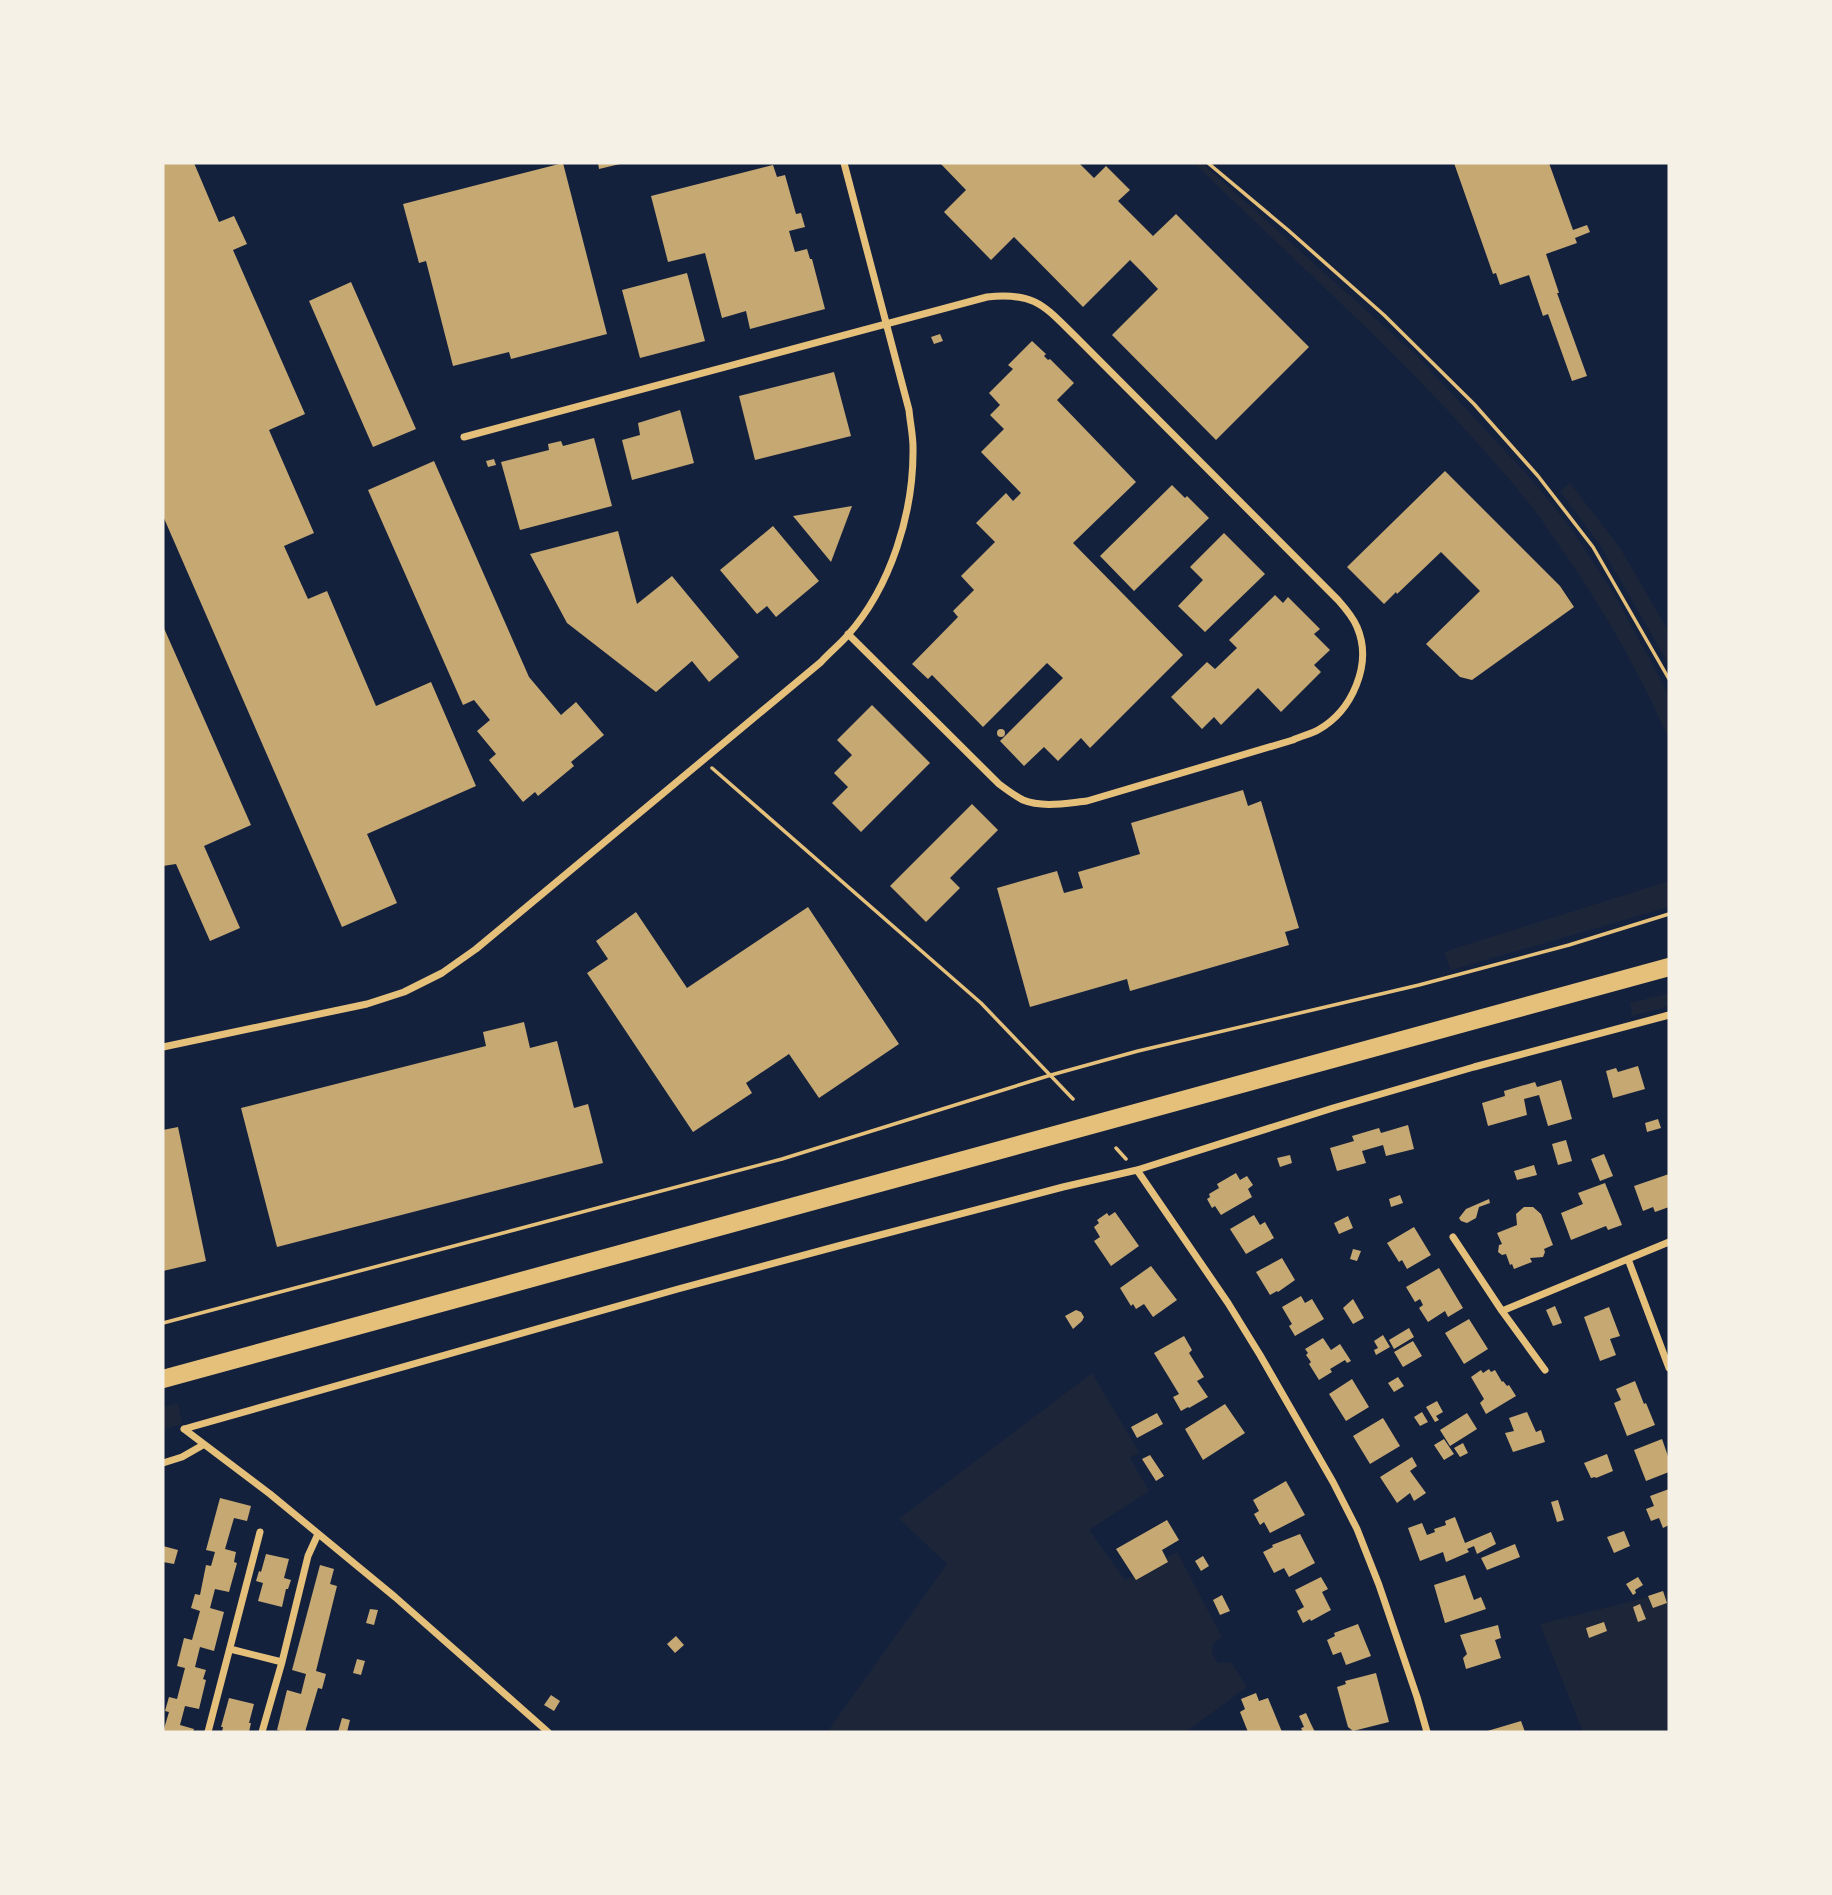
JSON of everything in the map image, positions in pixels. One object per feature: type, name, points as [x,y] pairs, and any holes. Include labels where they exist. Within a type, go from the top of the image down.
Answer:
[{"type":"main road","points":[[163,1379],[1669,967]]},
{"type":"street","points":[[163,1046],[367,1004],[404,992],[442,973],[476,949],[821,662],[848,634],[874,598],[895,552],[905,520],[913,446],[909,410],[844,163]]},
{"type":"street","points":[[464,437],[987,297],[1029,298],[1077,338],[1338,600],[1358,629],[1362,650],[1361,671],[1355,690],[1342,709],[1320,729],[1293,740],[1087,801],[1042,804],[1022,799],[999,784],[848,634]]},
{"type":"street","points":[[548,1732],[396,1597],[270,1494],[184,1429],[704,1282],[1137,1170],[1333,1108],[1669,1015]]},
{"type":"street","points":[[1137,1170],[1228,1303],[1260,1355],[1357,1529],[1402,1651],[1427,1732]]},
{"type":"street","points":[[1453,1237],[1545,1370]]},
{"type":"street","points":[[1502,1311],[1669,1242]]},
{"type":"street","points":[[1628,1259],[1669,1368]]},
{"type":"street","points":[[163,1463],[182,1457],[203,1445]]},
{"type":"street","points":[[208,1732],[260,1532]]},
{"type":"street","points":[[262,1732],[308,1556],[318,1534]]},
{"type":"street","points":[[230,1650],[282,1662]]},
{"type":"path","points":[[1208,163],[1384,316],[1483,414],[1538,476],[1593,547],[1669,679]]},
{"type":"path","points":[[703,760],[981,1003],[1073,1099]]},
{"type":"path","points":[[163,1323],[782,1159],[1051,1075],[1138,1051],[1419,985],[1569,945],[1669,914]]},
{"type":"shaded area","points":[[1194,163],[1202,163],[1416,355],[1532,480],[1570,527],[1614,594],[1669,695],[1669,739],[1608,621],[1532,507],[1411,372]]},
{"type":"shaded area","points":[[1570,483],[1620,548],[1669,632],[1669,665],[1600,545],[1560,491]]},
{"type":"shaded area","points":[[1669,881],[1669,907],[1451,970],[1444,952]]},
{"type":"shaded area","points":[[1669,993],[1669,1006],[1632,1016],[1630,1003]]},
{"type":"shaded area","points":[[1092,1373],[1139,1452],[1130,1458],[1149,1491],[1089,1530],[1125,1580],[1177,1552],[1222,1637],[1213,1644],[1212,1654],[1218,1663],[1231,1662],[1247,1687],[1186,1732],[827,1732],[947,1564],[899,1519]]},
{"type":"shaded area","points":[[178,1403],[182,1424],[163,1430],[163,1407]]},
{"type":"shaded area","points":[[1669,1592],[1669,1732],[1583,1732],[1540,1624]]},
{"type":"building","points":[[163,163],[194,163],[219,222],[234,216],[247,244],[233,250],[305,414],[269,430],[314,533],[284,546],[308,599],[327,591],[376,706],[431,682],[476,786],[367,834],[397,903],[342,927],[163,516]]},
{"type":"building","points":[[563,163],[607,334],[511,359],[509,352],[453,366],[426,261],[419,263],[403,204]]},
{"type":"building","points":[[598,163],[620,163],[620,164],[599,169]]},
{"type":"building","points":[[940,163],[1079,163],[1094,178],[1106,166],[1130,190],[1118,201],[1153,236],[1176,214],[1309,347],[1216,440],[1112,335],[1158,289],[1142,272],[1130,260],[1083,307],[1014,237],[991,260],[944,212],[966,190]]},
{"type":"building","points":[[1454,163],[1549,163],[1573,230],[1587,225],[1590,232],[1575,238],[1577,243],[1546,254],[1587,376],[1572,381],[1548,314],[1543,316],[1529,275],[1500,285],[1496,273],[1493,274]]},
{"type":"building","points":[[773,165],[777,177],[785,175],[796,214],[801,213],[805,227],[789,231],[795,252],[807,249],[812,259],[825,309],[750,329],[746,311],[722,318],[705,253],[668,262],[651,196]]},
{"type":"building","points":[[687,273],[705,341],[640,358],[622,290]]},
{"type":"building","points":[[351,282],[416,429],[373,447],[309,301]]},
{"type":"building","points":[[940,334],[943,341],[934,344],[931,337]]},
{"type":"building","points":[[1032,341],[1046,354],[1044,356],[1048,360],[1074,383],[1057,400],[1136,482],[1073,543],[1183,655],[1090,748],[1081,738],[1058,761],[1044,747],[1024,766],[1000,741],[1063,678],[1047,663],[983,727],[932,675],[928,679],[912,664],[958,617],[953,611],[974,590],[961,576],[995,542],[976,523],[1006,493],[1013,501],[1021,493],[981,452],[1004,429],[990,415],[1000,405],[989,393],[1013,369],[1008,365]]},
{"type":"building","points":[[834,372],[851,436],[755,460],[739,396]]},
{"type":"building","points":[[680,410],[694,463],[632,480],[622,440],[640,435],[638,423]]},
{"type":"building","points":[[594,438],[612,506],[520,530],[501,462],[549,450],[548,444],[561,441],[563,446]]},
{"type":"building","points":[[494,459],[496,465],[488,467],[486,461]]},
{"type":"building","points":[[434,461],[529,677],[561,715],[576,702],[604,735],[571,762],[574,766],[538,796],[535,792],[523,802],[489,760],[496,754],[477,731],[490,720],[474,700],[463,705],[368,490]]},
{"type":"building","points":[[1445,471],[1560,586],[1574,607],[1472,680],[1460,677],[1426,644],[1480,591],[1441,552],[1384,604],[1347,567]]},
{"type":"building","points":[[1172,485],[1209,518],[1134,591],[1100,556]]},
{"type":"building","points":[[852,506],[831,562],[793,516]]},
{"type":"building","points":[[773,526],[819,581],[776,617],[767,606],[757,614],[720,570]]},
{"type":"building","points":[[618,531],[637,604],[672,576],[739,657],[709,682],[692,661],[656,692],[567,623],[530,554]]},
{"type":"building","points":[[1224,533],[1265,574],[1205,632],[1178,606],[1203,580],[1190,567]]},
{"type":"building","points":[[1275,595],[1283,603],[1288,597],[1320,629],[1314,634],[1330,650],[1314,665],[1321,672],[1281,712],[1258,688],[1221,725],[1214,717],[1202,729],[1171,697],[1207,662],[1215,669],[1237,648],[1229,640]]},
{"type":"building","points":[[163,626],[251,825],[204,846],[240,928],[210,941],[176,864],[163,866]]},
{"type":"building","points":[[872,705],[930,763],[861,832],[832,803],[848,787],[834,773],[852,755],[837,740]]},
{"type":"building","points":[[1001,729],[1005,733],[1001,737],[997,733]]},
{"type":"building","points":[[1243,790],[1248,806],[1261,801],[1299,928],[1285,932],[1289,945],[1130,991],[1127,979],[1030,1007],[997,888],[1057,871],[1064,893],[1083,888],[1078,872],[1140,854],[1131,823]]},
{"type":"building","points":[[972,804],[998,830],[950,878],[960,888],[926,922],[890,886]]},
{"type":"building","points":[[808,907],[899,1044],[819,1098],[789,1054],[746,1083],[752,1093],[693,1132],[587,973],[608,959],[596,941],[636,912],[687,988]]},
{"type":"building","points":[[524,1022],[530,1048],[557,1041],[574,1108],[588,1104],[603,1163],[277,1247],[241,1108],[486,1046],[483,1032]]},
{"type":"building","points":[[1638,1066],[1645,1089],[1613,1098],[1606,1071],[1616,1068],[1618,1072]]},
{"type":"building","points":[[1561,1080],[1572,1119],[1548,1126],[1539,1095],[1524,1099],[1527,1115],[1488,1126],[1482,1103],[1505,1096],[1504,1091],[1535,1082],[1537,1087]]},
{"type":"building","points":[[1658,1119],[1661,1128],[1647,1132],[1645,1123]]},
{"type":"building","points":[[1408,1125],[1414,1149],[1386,1156],[1383,1145],[1362,1151],[1366,1163],[1337,1171],[1330,1148],[1354,1141],[1352,1136],[1379,1128],[1381,1133]]},
{"type":"building","points":[[178,1127],[206,1261],[163,1271],[163,1130]]},
{"type":"building","points":[[1566,1140],[1572,1161],[1558,1165],[1552,1144]]},
{"type":"building","points":[[1604,1154],[1613,1176],[1600,1181],[1591,1159]]},
{"type":"building","points":[[1290,1155],[1292,1163],[1280,1167],[1277,1158]]},
{"type":"building","points":[[1534,1165],[1537,1175],[1517,1180],[1514,1171]]},
{"type":"building","points":[[1236,1173],[1240,1180],[1247,1176],[1253,1185],[1248,1189],[1252,1197],[1221,1215],[1215,1206],[1212,1208],[1207,1199],[1209,1194],[1219,1188],[1217,1184]]},
{"type":"building","points":[[1669,1174],[1669,1207],[1655,1212],[1653,1207],[1643,1211],[1634,1186]]},
{"type":"building","points":[[1605,1183],[1622,1225],[1608,1230],[1606,1226],[1571,1240],[1561,1213],[1583,1204],[1578,1193]]},
{"type":"building","points":[[1400,1195],[1403,1203],[1391,1207],[1389,1199]]},
{"type":"building","points":[[1489,1199],[1490,1203],[1479,1207],[1476,1218],[1467,1223],[1461,1221],[1459,1218],[1466,1209]]},
{"type":"building","points":[[1524,1207],[1533,1207],[1541,1214],[1553,1245],[1544,1249],[1543,1257],[1530,1258],[1532,1262],[1514,1269],[1506,1254],[1498,1252],[1499,1245],[1502,1244],[1497,1233],[1517,1225],[1516,1214]]},
{"type":"building","points":[[1115,1212],[1139,1246],[1111,1266],[1094,1241],[1100,1237],[1094,1227],[1099,1223],[1097,1220],[1107,1213],[1109,1216]]},
{"type":"building","points":[[1254,1215],[1260,1225],[1265,1222],[1274,1238],[1246,1254],[1230,1229]]},
{"type":"building","points":[[1348,1216],[1353,1228],[1339,1234],[1334,1223]]},
{"type":"building","points":[[1414,1227],[1431,1255],[1407,1269],[1387,1243]]},
{"type":"building","points":[[1353,1249],[1361,1251],[1357,1261],[1350,1259]]},
{"type":"building","points":[[1282,1258],[1295,1280],[1270,1295],[1256,1272]]},
{"type":"building","points":[[1151,1266],[1177,1300],[1153,1317],[1144,1304],[1136,1309],[1133,1304],[1131,1306],[1120,1288]]},
{"type":"building","points":[[1439,1268],[1463,1308],[1448,1317],[1445,1311],[1428,1322],[1419,1308],[1423,1305],[1420,1299],[1415,1302],[1406,1287]]},
{"type":"building","points":[[1301,1296],[1305,1303],[1312,1299],[1324,1319],[1295,1336],[1289,1326],[1292,1324],[1282,1307]]},
{"type":"building","points":[[1353,1299],[1364,1318],[1353,1324],[1343,1308]]},
{"type":"building","points":[[1555,1306],[1562,1323],[1553,1326],[1546,1310]]},
{"type":"building","points":[[1609,1307],[1620,1336],[1610,1339],[1616,1355],[1600,1361],[1584,1317]]},
{"type":"building","points":[[1076,1310],[1084,1317],[1073,1329],[1065,1316]]},
{"type":"building","points":[[1469,1319],[1488,1349],[1464,1364],[1445,1333]]},
{"type":"building","points":[[1409,1328],[1414,1337],[1394,1349],[1389,1340]]},
{"type":"building","points":[[1383,1335],[1390,1347],[1376,1355],[1374,1350],[1378,1348],[1374,1341]]},
{"type":"building","points":[[1184,1336],[1192,1350],[1189,1353],[1204,1377],[1197,1381],[1208,1397],[1181,1411],[1173,1397],[1179,1394],[1154,1353]]},
{"type":"building","points":[[1323,1338],[1331,1350],[1340,1344],[1351,1361],[1347,1363],[1345,1360],[1319,1380],[1309,1364],[1311,1362],[1305,1349]]},
{"type":"building","points":[[1413,1341],[1422,1356],[1403,1367],[1394,1352]]},
{"type":"building","points":[[1489,1369],[1491,1372],[1495,1370],[1516,1396],[1486,1414],[1480,1403],[1484,1399],[1471,1377],[1481,1370],[1483,1373]]},
{"type":"building","points":[[1398,1377],[1404,1386],[1394,1392],[1388,1383]]},
{"type":"building","points":[[1352,1379],[1369,1407],[1346,1421],[1329,1394]]},
{"type":"building","points":[[1635,1381],[1655,1425],[1627,1436],[1614,1403],[1621,1400],[1616,1389]]},
{"type":"building","points":[[1437,1401],[1443,1412],[1436,1416],[1439,1420],[1435,1422],[1426,1407]]},
{"type":"building","points":[[1225,1404],[1245,1433],[1203,1460],[1185,1429]]},
{"type":"building","points":[[1422,1412],[1428,1422],[1420,1426],[1414,1417]]},
{"type":"building","points":[[1527,1412],[1536,1432],[1541,1430],[1545,1442],[1513,1452],[1505,1433],[1514,1431],[1509,1418]]},
{"type":"building","points":[[1157,1413],[1163,1424],[1137,1438],[1131,1427]]},
{"type":"building","points":[[1467,1413],[1477,1429],[1450,1446],[1440,1430]]},
{"type":"building","points":[[1383,1418],[1400,1446],[1370,1464],[1353,1436]]},
{"type":"building","points":[[1444,1439],[1454,1454],[1444,1460],[1434,1445]]},
{"type":"building","points":[[1662,1439],[1669,1459],[1669,1472],[1646,1481],[1634,1450]]},
{"type":"building","points":[[1463,1443],[1468,1453],[1460,1457],[1454,1448]]},
{"type":"building","points":[[1607,1454],[1613,1471],[1591,1478],[1584,1463]]},
{"type":"building","points":[[1150,1455],[1164,1476],[1156,1481],[1142,1459]]},
{"type":"building","points":[[1412,1457],[1417,1466],[1410,1471],[1426,1493],[1414,1501],[1410,1493],[1397,1503],[1380,1477]]},
{"type":"building","points":[[1286,1481],[1305,1515],[1270,1533],[1264,1522],[1260,1525],[1254,1514],[1259,1511],[1253,1500]]},
{"type":"building","points":[[1669,1489],[1669,1525],[1663,1528],[1659,1518],[1651,1521],[1646,1509],[1654,1506],[1650,1496]]},
{"type":"building","points":[[220,1498],[251,1506],[247,1521],[234,1518],[225,1549],[236,1552],[234,1562],[237,1563],[229,1592],[215,1589],[210,1608],[224,1612],[214,1651],[200,1647],[195,1667],[206,1670],[203,1679],[206,1680],[199,1709],[185,1706],[180,1725],[194,1729],[193,1732],[163,1732],[169,1712],[165,1711],[169,1697],[177,1699],[185,1668],[177,1666],[184,1638],[192,1640],[200,1611],[191,1608],[195,1594],[200,1595],[206,1565],[211,1566],[215,1552],[206,1550]]},
{"type":"building","points":[[1558,1500],[1564,1520],[1557,1522],[1551,1502]]},
{"type":"building","points":[[1455,1517],[1465,1543],[1491,1532],[1496,1544],[1477,1554],[1474,1546],[1467,1549],[1469,1552],[1446,1562],[1443,1552],[1420,1561],[1408,1528],[1422,1523],[1427,1535]]},
{"type":"building","points":[[1167,1520],[1179,1540],[1162,1550],[1168,1562],[1136,1580],[1116,1549]]},
{"type":"building","points":[[1624,1531],[1630,1546],[1614,1553],[1607,1537]]},
{"type":"building","points":[[1300,1534],[1315,1563],[1289,1577],[1284,1568],[1274,1573],[1263,1552],[1273,1547],[1272,1545]]},
{"type":"building","points":[[1515,1544],[1520,1557],[1487,1570],[1481,1558]]},
{"type":"building","points":[[163,1546],[178,1550],[174,1564],[163,1562]]},
{"type":"building","points":[[266,1554],[289,1559],[284,1578],[291,1580],[282,1607],[258,1601],[263,1583],[256,1581]]},
{"type":"building","points":[[1203,1556],[1209,1566],[1201,1571],[1195,1561]]},
{"type":"building","points":[[320,1565],[334,1569],[330,1584],[337,1586],[316,1671],[326,1674],[322,1689],[318,1688],[305,1732],[285,1732],[277,1730],[287,1690],[301,1694],[306,1674],[292,1670]]},
{"type":"building","points":[[1465,1575],[1474,1600],[1481,1597],[1486,1609],[1445,1623],[1434,1585]]},
{"type":"building","points":[[1321,1577],[1328,1589],[1322,1592],[1331,1610],[1303,1623],[1297,1611],[1304,1607],[1295,1590]]},
{"type":"building","points":[[1638,1577],[1643,1585],[1635,1590],[1633,1595],[1626,1584]]},
{"type":"building","points":[[1663,1591],[1667,1603],[1653,1608],[1648,1596]]},
{"type":"building","points":[[1222,1595],[1230,1611],[1220,1615],[1213,1600]]},
{"type":"building","points":[[1640,1604],[1646,1619],[1638,1622],[1633,1607]]},
{"type":"building","points":[[370,1609],[378,1610],[374,1625],[366,1623]]},
{"type":"building","points":[[1604,1622],[1607,1631],[1589,1638],[1586,1628]]},
{"type":"building","points":[[1358,1624],[1371,1656],[1346,1665],[1341,1652],[1333,1655],[1327,1640],[1335,1636],[1334,1633]]},
{"type":"building","points":[[1498,1625],[1501,1638],[1495,1640],[1501,1658],[1466,1669],[1463,1658],[1467,1654],[1460,1635]]},
{"type":"building","points":[[676,1636],[684,1645],[675,1653],[667,1644]]},
{"type":"building","points":[[357,1659],[365,1661],[361,1675],[353,1673]]},
{"type":"building","points":[[1376,1673],[1389,1722],[1353,1731],[1348,1727],[1337,1687],[1346,1684],[1345,1681]]},
{"type":"building","points":[[1256,1693],[1259,1701],[1268,1698],[1282,1732],[1248,1732],[1240,1712],[1245,1709],[1241,1699]]},
{"type":"building","points":[[551,1695],[560,1701],[554,1711],[544,1705]]},
{"type":"building","points":[[229,1698],[254,1704],[249,1732],[222,1732]]},
{"type":"building","points":[[1306,1713],[1315,1732],[1303,1732],[1301,1728],[1304,1727],[1299,1716]]},
{"type":"building","points":[[342,1718],[350,1720],[347,1732],[338,1732]]},
{"type":"building","points":[[1521,1721],[1525,1732],[1484,1732]]}]
